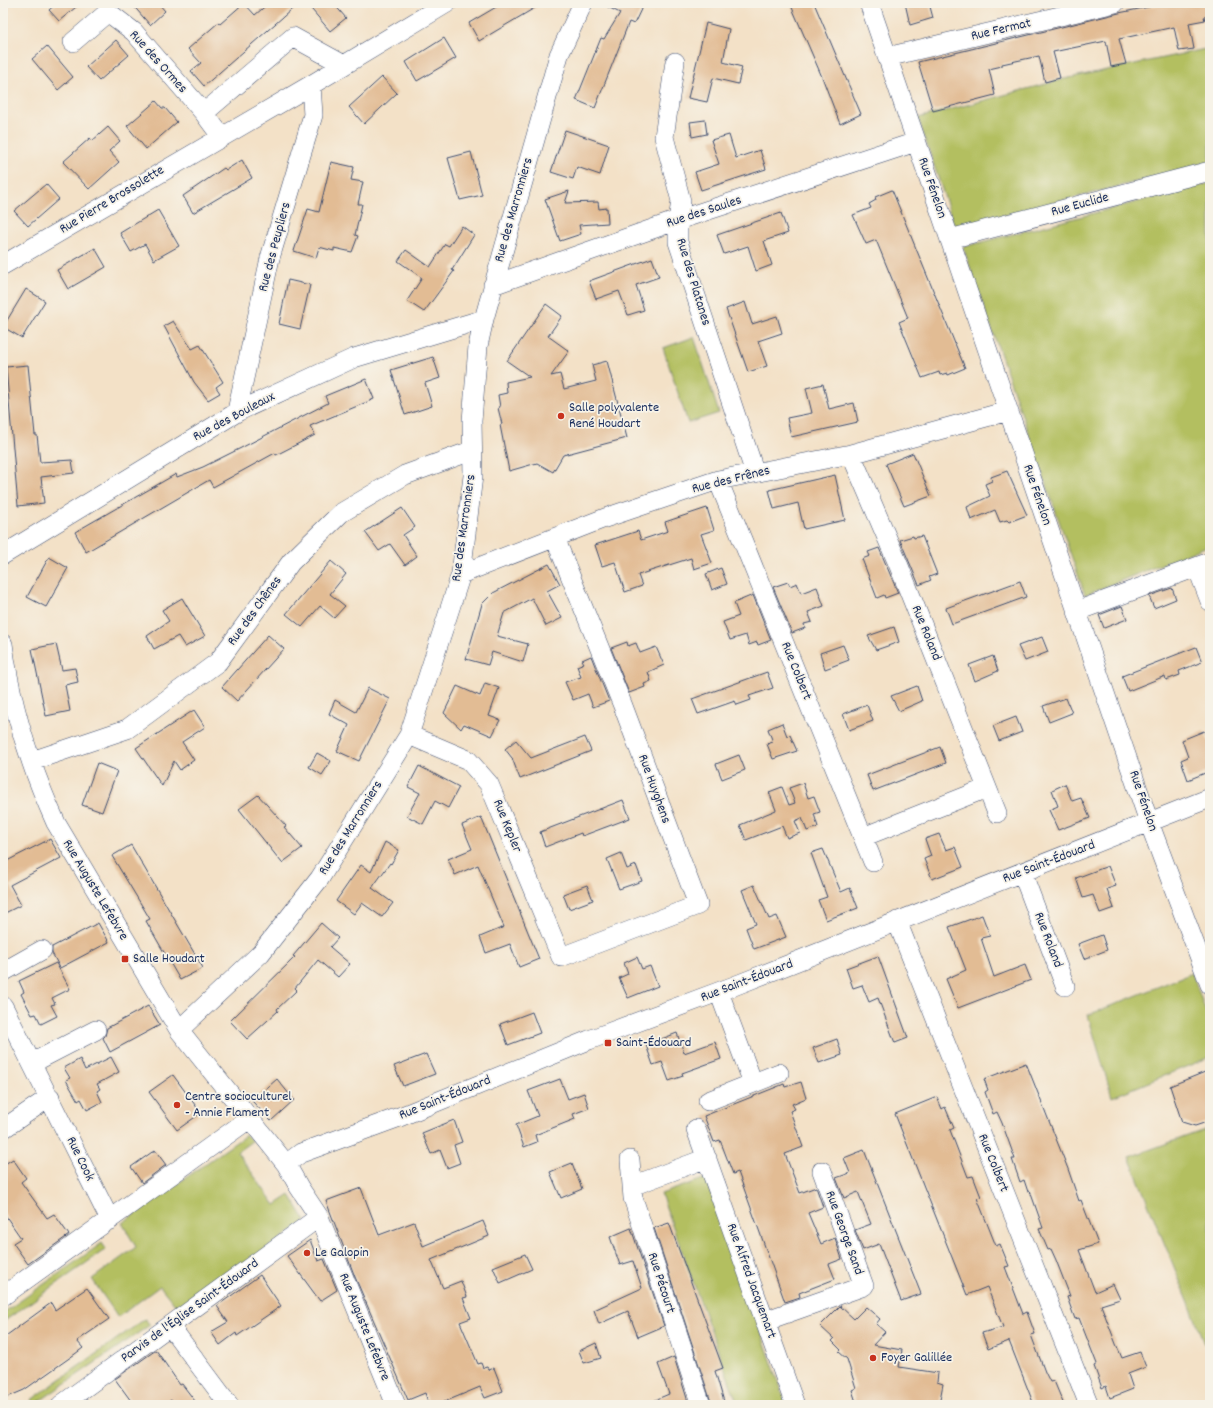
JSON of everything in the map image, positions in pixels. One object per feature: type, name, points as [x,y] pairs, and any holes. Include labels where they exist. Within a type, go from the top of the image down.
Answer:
[{"type":"street","name":"Rue Pierre Brossolette","points":[[3,265],[311,85],[447,3]]},
{"type":"street","name":"Rue des Marronniers","points":[[179,1030],[261,953],[320,878],[409,735],[461,574],[473,476],[472,421],[478,346],[484,319],[559,54],[583,3]]},
{"type":"street","name":"Rue Fénelon","points":[[869,3],[1149,822],[1210,985]]},
{"type":"street","name":"Rue Fermat","points":[[887,57],[1115,3]]},
{"type":"street","name":"Rue des Ormes","points":[[73,42],[108,12],[134,32],[204,113]]},
{"type":"street","points":[[222,136],[204,113],[293,37],[344,65]]},
{"type":"street","name":"Rue des Platanes","points":[[675,62],[664,137],[681,201],[678,220],[678,242],[756,473]]},
{"type":"street","name":"Rue des Peupliers","points":[[237,411],[270,258],[313,115],[311,85]]},
{"type":"street","name":"Rue des Saules","points":[[493,285],[678,220],[916,142]]},
{"type":"street","name":"Rue Euclide","points":[[950,239],[1210,171]]},
{"type":"street","name":"Rue des Bouleaux","points":[[3,554],[237,411],[354,358],[484,319]]},
{"type":"street","name":"Rue des Frênes","points":[[461,574],[604,518],[718,480],[852,454],[1008,411]]},
{"type":"street","name":"Rue des Chênes","points":[[32,761],[127,728],[218,662],[291,562],[341,513],[405,475],[472,451]]},
{"type":"street","name":"Rue Roland","points":[[852,454],[902,574],[997,812]]},
{"type":"street","name":"Rue Colbert","points":[[718,480],[873,862]]},
{"type":"street","name":"Rue Huyghens","points":[[555,538],[623,706],[698,905],[561,957]]},
{"type":"street","points":[[1077,611],[1204,564],[1210,601]]},
{"type":"street","name":"Rue Auguste Lefebvre","points":[[3,644],[8,681],[41,790],[56,823],[179,1030],[286,1164],[319,1217],[396,1405]]},
{"type":"street","name":"Rue Kepler","points":[[409,735],[468,760],[489,784],[561,957]]},
{"type":"street","points":[[862,837],[987,788]]},
{"type":"street","name":"Rue Saint-Édouard","points":[[286,1164],[300,1153],[402,1116],[589,1040],[719,992],[1210,798]]},
{"type":"street","name":"Rue Roland","points":[[1022,872],[1065,986]]},
{"type":"street","name":"Rue Colbert","points":[[897,921],[1088,1405]]},
{"type":"street","points":[[3,972],[42,950]]},
{"type":"street","points":[[719,992],[753,1083]]},
{"type":"street","name":"Rue Cook","points":[[6,1018],[50,1097],[110,1220]]},
{"type":"street","points":[[32,1064],[96,1030]]},
{"type":"street","points":[[708,1101],[779,1073]]},
{"type":"street","points":[[3,1129],[50,1097]]},
{"type":"street","points":[[3,1296],[250,1119]]},
{"type":"street","name":"Rue Alfred Jacquemart","points":[[696,1129],[795,1405]]},
{"type":"street","points":[[632,1186],[706,1158]]},
{"type":"street","name":"Rue Pécourt","points":[[630,1160],[633,1198],[701,1405]]},
{"type":"street","name":"Rue George Sand","points":[[766,1324],[776,1317],[864,1286],[822,1171]]},
{"type":"street","name":"Parvis de l'Église Saint-Édouard","points":[[61,1405],[319,1217]]},
{"type":"street","points":[[170,1326],[229,1405]]},
{"type":"green space","points":[[1210,48],[1210,163],[960,227],[954,225],[918,118],[1064,79]]},
{"type":"green space","points":[[1210,183],[1210,316],[1207,317],[1210,324],[1210,545],[1085,595],[963,247]]},
{"type":"green space","points":[[694,337],[719,413],[688,423],[663,348]]},
{"type":"green space","points":[[1192,973],[1210,1023],[1210,1057],[1112,1097],[1088,1015]]},
{"type":"green space","points":[[1210,1128],[1210,1355],[1129,1157]]},
{"type":"green space","points":[[246,1135],[252,1141],[237,1152],[275,1205],[290,1195],[306,1221],[179,1310],[160,1286],[118,1317],[92,1279],[136,1247],[122,1223]]},
{"type":"green space","points":[[706,1178],[787,1405],[738,1405],[661,1194]]},
{"type":"green space","points":[[102,1243],[106,1249],[3,1322],[3,1313]]},
{"type":"green space","points":[[145,1319],[150,1325],[34,1405],[31,1400]]},
{"type":"building","points":[[57,3],[81,3],[59,21],[49,10]]},
{"type":"building","points":[[131,3],[158,3],[165,11],[150,25]]},
{"type":"building","points":[[244,3],[255,15],[269,3],[299,3],[204,86],[191,71],[201,63],[188,49]]},
{"type":"building","points":[[306,3],[333,3],[346,18],[330,31]]},
{"type":"building","points":[[503,3],[543,3],[479,41],[469,23]]},
{"type":"building","points":[[600,3],[644,3],[634,24],[629,22],[595,108],[576,100],[601,38],[604,39],[620,13]]},
{"type":"building","points":[[790,3],[814,3],[861,114],[840,124],[822,77]]},
{"type":"building","points":[[905,3],[929,3],[933,18],[910,25]]},
{"type":"building","points":[[1168,3],[1210,3],[1210,16],[1204,17],[1205,20],[1189,23],[1194,49],[1179,51],[1174,27],[1119,39],[1126,64],[1111,67],[1106,41],[1053,52],[1060,78],[1045,82],[1039,56],[1002,64],[1002,66],[989,69],[995,95],[933,111],[918,62],[1119,13]]},
{"type":"building","points":[[706,23],[729,29],[723,62],[742,67],[738,84],[713,78],[707,102],[688,98]]},
{"type":"building","points":[[444,38],[456,58],[417,81],[406,62]]},
{"type":"building","points":[[116,40],[129,55],[99,81],[86,67]]},
{"type":"building","points":[[47,46],[73,77],[58,90],[32,59]]},
{"type":"building","points":[[382,77],[397,93],[364,124],[349,107]]},
{"type":"building","points":[[156,101],[162,108],[165,108],[177,122],[146,149],[127,126]]},
{"type":"building","points":[[705,120],[707,134],[692,137],[690,122]]},
{"type":"building","points":[[108,127],[120,141],[109,151],[119,162],[89,189],[63,162],[90,138],[92,141]]},
{"type":"building","points":[[565,130],[609,145],[600,175],[577,167],[573,179],[551,172]]},
{"type":"building","points":[[729,135],[736,158],[760,150],[766,169],[701,190],[695,172],[719,164],[711,140]]},
{"type":"building","points":[[471,152],[482,195],[460,200],[448,158]]},
{"type":"building","points":[[242,160],[252,178],[193,213],[183,196],[224,168],[226,170]]},
{"type":"building","points":[[331,162],[354,167],[351,180],[363,182],[358,204],[362,204],[355,235],[358,236],[352,252],[334,248],[334,251],[319,247],[316,258],[294,251],[308,209],[319,212]]},
{"type":"building","points":[[46,184],[59,199],[28,226],[14,211]]},
{"type":"building","points":[[892,190],[965,368],[948,375],[947,373],[940,375],[939,372],[922,378],[899,322],[908,318],[876,240],[866,244],[853,215],[871,208],[869,204],[876,200],[875,197]]},
{"type":"building","points":[[569,191],[565,203],[598,202],[599,209],[607,208],[608,223],[579,225],[581,234],[560,241],[545,199]]},
{"type":"building","points":[[158,210],[179,246],[154,260],[145,244],[131,252],[120,233]]},
{"type":"building","points":[[781,213],[788,233],[764,241],[772,265],[756,271],[748,246],[724,254],[717,235]]},
{"type":"building","points":[[462,226],[474,235],[452,270],[454,271],[424,312],[407,301],[422,278],[398,261],[406,250],[430,267],[445,244],[449,246]]},
{"type":"building","points":[[95,248],[106,267],[68,289],[57,270]]},
{"type":"building","points":[[652,258],[659,277],[636,285],[644,310],[628,315],[619,291],[596,299],[589,281]]},
{"type":"building","points":[[288,280],[310,285],[300,329],[279,324]]},
{"type":"building","points":[[26,289],[45,301],[22,338],[3,327]]},
{"type":"building","points":[[745,302],[752,324],[777,316],[782,333],[758,341],[767,366],[748,372],[726,309]]},
{"type":"building","name":"Salle polyvalente René Houdart","points":[[546,304],[562,316],[548,336],[569,351],[551,376],[560,374],[564,389],[596,381],[592,365],[607,361],[627,438],[563,455],[553,472],[537,463],[509,471],[500,425],[502,424],[498,408],[500,407],[498,395],[507,393],[506,382],[530,377],[507,361]]},
{"type":"building","points":[[173,321],[192,349],[200,345],[223,382],[216,387],[220,393],[208,400],[194,382],[164,326]]},
{"type":"building","points":[[433,357],[440,378],[425,383],[432,406],[405,415],[391,370]]},
{"type":"building","points":[[28,365],[35,435],[37,435],[40,462],[72,460],[74,473],[41,477],[44,503],[18,506],[6,367]]},
{"type":"building","points":[[366,379],[374,399],[310,426],[315,435],[276,455],[275,453],[213,487],[209,480],[86,552],[75,532],[176,474],[177,477],[203,467],[241,448],[328,403],[325,396]]},
{"type":"building","points":[[823,384],[829,409],[854,403],[858,422],[791,437],[787,418],[812,413],[806,388]]},
{"type":"building","points":[[913,453],[931,496],[904,506],[886,464]]},
{"type":"building","points":[[1007,471],[1027,515],[1009,522],[1007,520],[1000,522],[995,510],[971,520],[967,507],[990,496],[985,484],[992,481],[991,477]]},
{"type":"building","points":[[835,475],[845,520],[804,529],[798,503],[774,509],[769,490]]},
{"type":"building","points":[[402,508],[415,527],[403,535],[417,556],[405,565],[390,544],[379,551],[365,532]]},
{"type":"building","points":[[707,508],[714,530],[701,534],[712,563],[694,569],[691,558],[638,575],[642,586],[625,592],[615,562],[602,566],[595,545],[638,531],[641,540],[668,531],[665,522]]},
{"type":"building","points":[[913,536],[914,538],[922,536],[937,574],[929,577],[931,580],[919,585],[900,540]]},
{"type":"building","points":[[879,548],[898,593],[885,598],[884,595],[877,598],[862,559],[870,556],[868,552]]},
{"type":"building","points":[[49,557],[68,568],[46,607],[27,597]]},
{"type":"building","points":[[331,561],[346,574],[330,594],[345,606],[334,618],[320,606],[302,627],[286,614]]},
{"type":"building","points":[[549,564],[560,584],[547,591],[562,618],[546,626],[532,598],[504,613],[497,636],[528,644],[523,662],[492,652],[488,665],[466,659],[482,604],[493,593]]},
{"type":"building","points":[[721,568],[727,584],[712,590],[706,574]]},
{"type":"building","points":[[1020,581],[1026,597],[952,624],[946,608]]},
{"type":"building","points":[[788,582],[790,586],[797,583],[801,593],[817,587],[824,606],[808,612],[812,622],[804,624],[805,628],[792,633],[773,587]]},
{"type":"building","points":[[1172,588],[1176,599],[1154,608],[1149,596]]},
{"type":"building","points":[[753,595],[771,640],[758,645],[757,642],[749,645],[746,635],[730,640],[723,622],[739,616],[734,603]]},
{"type":"building","points":[[182,598],[205,636],[185,647],[178,636],[154,649],[147,636],[169,621],[162,610]]},
{"type":"building","points":[[1122,606],[1127,619],[1104,628],[1099,615]]},
{"type":"building","points":[[894,627],[899,642],[876,650],[868,636]]},
{"type":"building","points":[[268,635],[284,649],[237,701],[222,687]]},
{"type":"building","points":[[1042,637],[1048,652],[1025,661],[1018,646]]},
{"type":"building","points":[[627,642],[628,646],[636,643],[640,653],[656,647],[664,665],[648,672],[651,681],[644,684],[645,687],[629,693],[611,648]]},
{"type":"building","points":[[56,644],[62,670],[75,668],[78,682],[65,685],[70,711],[46,716],[32,649]]},
{"type":"building","points":[[843,645],[849,660],[825,669],[820,653]]},
{"type":"building","points":[[1196,647],[1202,662],[1179,671],[1180,675],[1166,680],[1165,676],[1128,691],[1122,676]]},
{"type":"building","points":[[591,656],[609,701],[593,707],[588,694],[573,700],[565,682],[581,677],[577,666],[584,663],[582,660]]},
{"type":"building","points":[[993,656],[998,671],[975,681],[969,665]]},
{"type":"building","points":[[767,672],[773,688],[749,696],[751,700],[737,705],[735,701],[698,714],[692,699]]},
{"type":"building","points":[[485,683],[499,688],[489,716],[500,720],[492,736],[464,724],[461,729],[444,713],[457,686],[480,696]]},
{"type":"building","points":[[917,686],[922,701],[899,711],[891,696]]},
{"type":"building","points":[[368,688],[390,699],[359,761],[337,751],[349,725],[329,714],[335,700],[356,712]]},
{"type":"building","points":[[1066,698],[1072,713],[1049,722],[1043,706]]},
{"type":"building","points":[[867,705],[873,721],[849,730],[843,714]]},
{"type":"building","points":[[194,710],[205,727],[182,742],[194,760],[180,770],[174,761],[162,786],[136,748]]},
{"type":"building","points":[[1016,717],[1022,732],[999,741],[993,726]]},
{"type":"building","points":[[782,723],[787,736],[790,735],[797,751],[773,759],[767,744],[773,742],[768,729]]},
{"type":"building","points":[[1204,731],[1210,745],[1210,771],[1188,780],[1181,760],[1188,757],[1182,740]]},
{"type":"building","points":[[585,737],[591,751],[520,779],[512,758],[505,749],[516,740],[531,758]]},
{"type":"building","points":[[940,747],[946,763],[873,791],[867,775]]},
{"type":"building","points":[[317,753],[331,761],[322,775],[309,767]]},
{"type":"building","points":[[739,755],[745,770],[722,779],[716,764]]},
{"type":"building","points":[[97,763],[117,771],[102,812],[82,805]]},
{"type":"building","points":[[419,766],[459,787],[448,808],[435,801],[423,824],[407,816],[420,793],[408,787]]},
{"type":"building","points":[[803,783],[808,798],[814,796],[820,812],[814,814],[818,827],[807,831],[802,818],[795,821],[800,833],[787,838],[782,826],[746,840],[740,825],[776,810],[769,792],[782,787],[789,805],[795,803],[789,788]]},
{"type":"building","points":[[1065,784],[1072,801],[1081,798],[1090,818],[1058,830],[1049,810],[1058,806],[1052,790]]},
{"type":"building","points":[[258,795],[286,826],[284,827],[302,848],[282,863],[239,809]]},
{"type":"building","points":[[623,800],[630,818],[582,836],[581,833],[545,847],[540,832]]},
{"type":"building","points":[[481,817],[539,959],[519,967],[510,944],[486,953],[480,937],[504,927],[478,865],[455,875],[448,859],[472,849],[462,825]]},
{"type":"building","points":[[939,834],[946,850],[955,847],[963,867],[932,879],[924,859],[931,856],[925,839]]},
{"type":"building","points":[[50,839],[61,858],[10,885],[21,905],[3,914],[3,863]]},
{"type":"building","points":[[385,842],[399,850],[391,864],[390,863],[372,888],[393,903],[382,917],[362,903],[354,914],[336,901],[361,865],[371,872]]},
{"type":"building","points":[[131,845],[203,968],[180,980],[146,921],[150,919],[112,856]]},
{"type":"building","points":[[823,849],[841,892],[850,888],[858,908],[826,920],[818,900],[827,897],[811,853]]},
{"type":"building","points":[[621,853],[627,869],[636,865],[642,881],[619,889],[607,859]]},
{"type":"building","points":[[1108,866],[1116,886],[1107,889],[1114,908],[1100,913],[1093,895],[1083,898],[1076,878]]},
{"type":"building","points":[[587,885],[593,900],[569,909],[563,894]]},
{"type":"building","points":[[754,885],[769,919],[777,916],[786,937],[754,949],[746,928],[756,924],[742,890]]},
{"type":"building","points":[[982,915],[990,936],[981,938],[994,977],[1025,965],[1031,980],[958,1008],[946,979],[966,970],[949,927]]},
{"type":"building","points":[[98,923],[109,942],[60,968],[52,953],[52,947]]},
{"type":"building","points":[[321,923],[338,938],[330,947],[350,964],[338,977],[318,960],[295,988],[297,990],[277,1009],[278,1011],[247,1039],[230,1021],[295,957],[293,956]]},
{"type":"building","points":[[1102,935],[1107,950],[1084,959],[1078,944]]},
{"type":"building","points":[[878,956],[908,1038],[895,1043],[878,998],[869,1002],[862,985],[853,988],[846,968]]},
{"type":"building","points":[[637,957],[642,969],[650,966],[658,986],[628,998],[619,978],[628,974],[624,963]]},
{"type":"building","points":[[56,963],[70,989],[52,998],[55,1004],[51,1005],[57,1016],[41,1024],[36,1014],[32,1015],[21,994],[24,992],[19,981]]},
{"type":"building","points":[[148,1006],[160,1025],[110,1052],[103,1038],[107,1028]]},
{"type":"building","points":[[532,1012],[540,1033],[508,1045],[500,1024]]},
{"type":"building","points":[[677,1033],[684,1053],[715,1042],[721,1059],[682,1073],[683,1076],[669,1081],[662,1062],[653,1065],[646,1045]]},
{"type":"building","points":[[837,1039],[842,1055],[819,1063],[813,1048]]},
{"type":"building","points":[[426,1054],[435,1074],[403,1086],[394,1066]]},
{"type":"building","points":[[111,1057],[119,1072],[97,1084],[100,1089],[97,1091],[102,1102],[87,1110],[81,1099],[78,1101],[66,1080],[70,1078],[64,1068],[80,1059],[85,1070]]},
{"type":"building","points":[[1026,1063],[1068,1169],[1079,1201],[1081,1200],[1098,1244],[1079,1250],[1095,1292],[1113,1284],[1120,1299],[1101,1305],[1116,1344],[1122,1358],[1140,1352],[1146,1367],[1128,1374],[1133,1389],[1110,1398],[1106,1386],[1102,1388],[1094,1366],[1097,1364],[1079,1318],[1075,1319],[1067,1297],[1070,1296],[1056,1260],[1051,1249],[1048,1250],[1039,1229],[1043,1228],[1030,1191],[1028,1192],[1024,1180],[1020,1182],[1012,1159],[1015,1159],[1002,1123],[997,1112],[993,1114],[985,1092],[988,1090],[984,1079]]},
{"type":"building","points":[[1210,1070],[1210,1121],[1195,1126],[1182,1122],[1170,1086]]},
{"type":"building","name":"Centre socioculturel - Annie Flament","points":[[173,1075],[201,1113],[177,1130],[149,1092]]},
{"type":"building","points":[[277,1079],[294,1100],[271,1121],[252,1101]]},
{"type":"building","points":[[560,1079],[568,1099],[584,1093],[589,1108],[573,1114],[575,1119],[535,1135],[537,1142],[524,1147],[516,1125],[538,1116],[528,1091]]},
{"type":"building","points":[[801,1082],[806,1098],[792,1104],[795,1109],[790,1111],[803,1147],[785,1154],[800,1193],[816,1187],[823,1207],[808,1213],[821,1244],[835,1238],[842,1259],[829,1264],[835,1279],[799,1293],[800,1297],[785,1302],[738,1172],[733,1174],[720,1140],[714,1142],[704,1116],[784,1084],[785,1087]]},
{"type":"building","points":[[937,1097],[942,1109],[945,1107],[954,1128],[950,1130],[968,1177],[973,1176],[981,1197],[977,1198],[996,1246],[1000,1244],[1009,1266],[1005,1267],[1023,1314],[1027,1312],[1035,1334],[1031,1335],[1045,1372],[1050,1382],[1054,1381],[1064,1405],[1034,1405],[1009,1341],[988,1349],[982,1333],[1003,1327],[987,1287],[967,1295],[895,1114]]},
{"type":"building","points":[[454,1120],[462,1142],[454,1145],[460,1163],[447,1168],[440,1150],[431,1154],[422,1133]]},
{"type":"building","points":[[155,1150],[166,1165],[142,1183],[131,1167]]},
{"type":"building","points":[[864,1150],[921,1294],[901,1301],[879,1244],[863,1250],[855,1230],[871,1224],[858,1192],[844,1198],[836,1178],[850,1173],[844,1158]]},
{"type":"building","points":[[13,1159],[26,1178],[21,1182],[47,1218],[54,1214],[69,1235],[28,1264],[13,1243],[21,1238],[3,1212],[3,1165]]},
{"type":"building","points":[[572,1163],[582,1189],[561,1198],[550,1172]]},
{"type":"building","points":[[361,1188],[379,1235],[414,1222],[423,1246],[483,1221],[489,1236],[431,1260],[443,1288],[461,1281],[467,1297],[463,1298],[471,1318],[460,1322],[478,1364],[481,1363],[483,1368],[487,1367],[489,1370],[494,1368],[503,1391],[485,1398],[480,1387],[437,1405],[429,1405],[425,1393],[408,1400],[355,1277],[326,1201]]},
{"type":"building","points":[[669,1223],[723,1368],[715,1371],[725,1405],[712,1405],[654,1228]]},
{"type":"building","points":[[631,1228],[664,1326],[638,1337],[628,1311],[599,1324],[594,1310],[642,1288],[633,1261],[620,1265],[610,1237]]},
{"type":"building","points":[[310,1240],[318,1261],[324,1259],[337,1290],[320,1301],[287,1256]]},
{"type":"building","points":[[525,1254],[532,1269],[500,1283],[493,1267]]},
{"type":"building","points":[[260,1275],[281,1306],[237,1336],[236,1333],[220,1345],[211,1332],[228,1322],[217,1306]]},
{"type":"building","points":[[87,1288],[109,1319],[77,1341],[83,1348],[24,1390],[3,1399],[3,1338],[51,1303],[55,1310]]},
{"type":"building","name":"Foyer Galillée","points":[[840,1306],[854,1319],[866,1307],[880,1319],[876,1324],[885,1332],[873,1345],[902,1350],[899,1367],[938,1373],[937,1382],[943,1384],[939,1405],[857,1405],[852,1390],[856,1388],[847,1359],[839,1352],[841,1350],[832,1341],[834,1339],[820,1326]]},
{"type":"building","points":[[596,1343],[601,1358],[584,1363],[579,1351]]},
{"type":"building","points":[[156,1350],[180,1385],[182,1384],[198,1405],[175,1405],[171,1400],[164,1405],[134,1405],[115,1379]]},
{"type":"building","points":[[674,1357],[689,1405],[643,1405],[669,1394],[658,1364]]},
{"type":"place","name":"Salle polyvalente René Houdart","points":[[561,416]]},
{"type":"place","name":"Salle Houdart","points":[[125,959]]},
{"type":"place","name":"Saint-Édouard","points":[[608,1043]]},
{"type":"place","name":"Centre socioculturel - Annie Flament","points":[[177,1105]]},
{"type":"place","name":"Le Galopin","points":[[307,1253]]},
{"type":"place","name":"Foyer Galillée","points":[[873,1358]]}]
